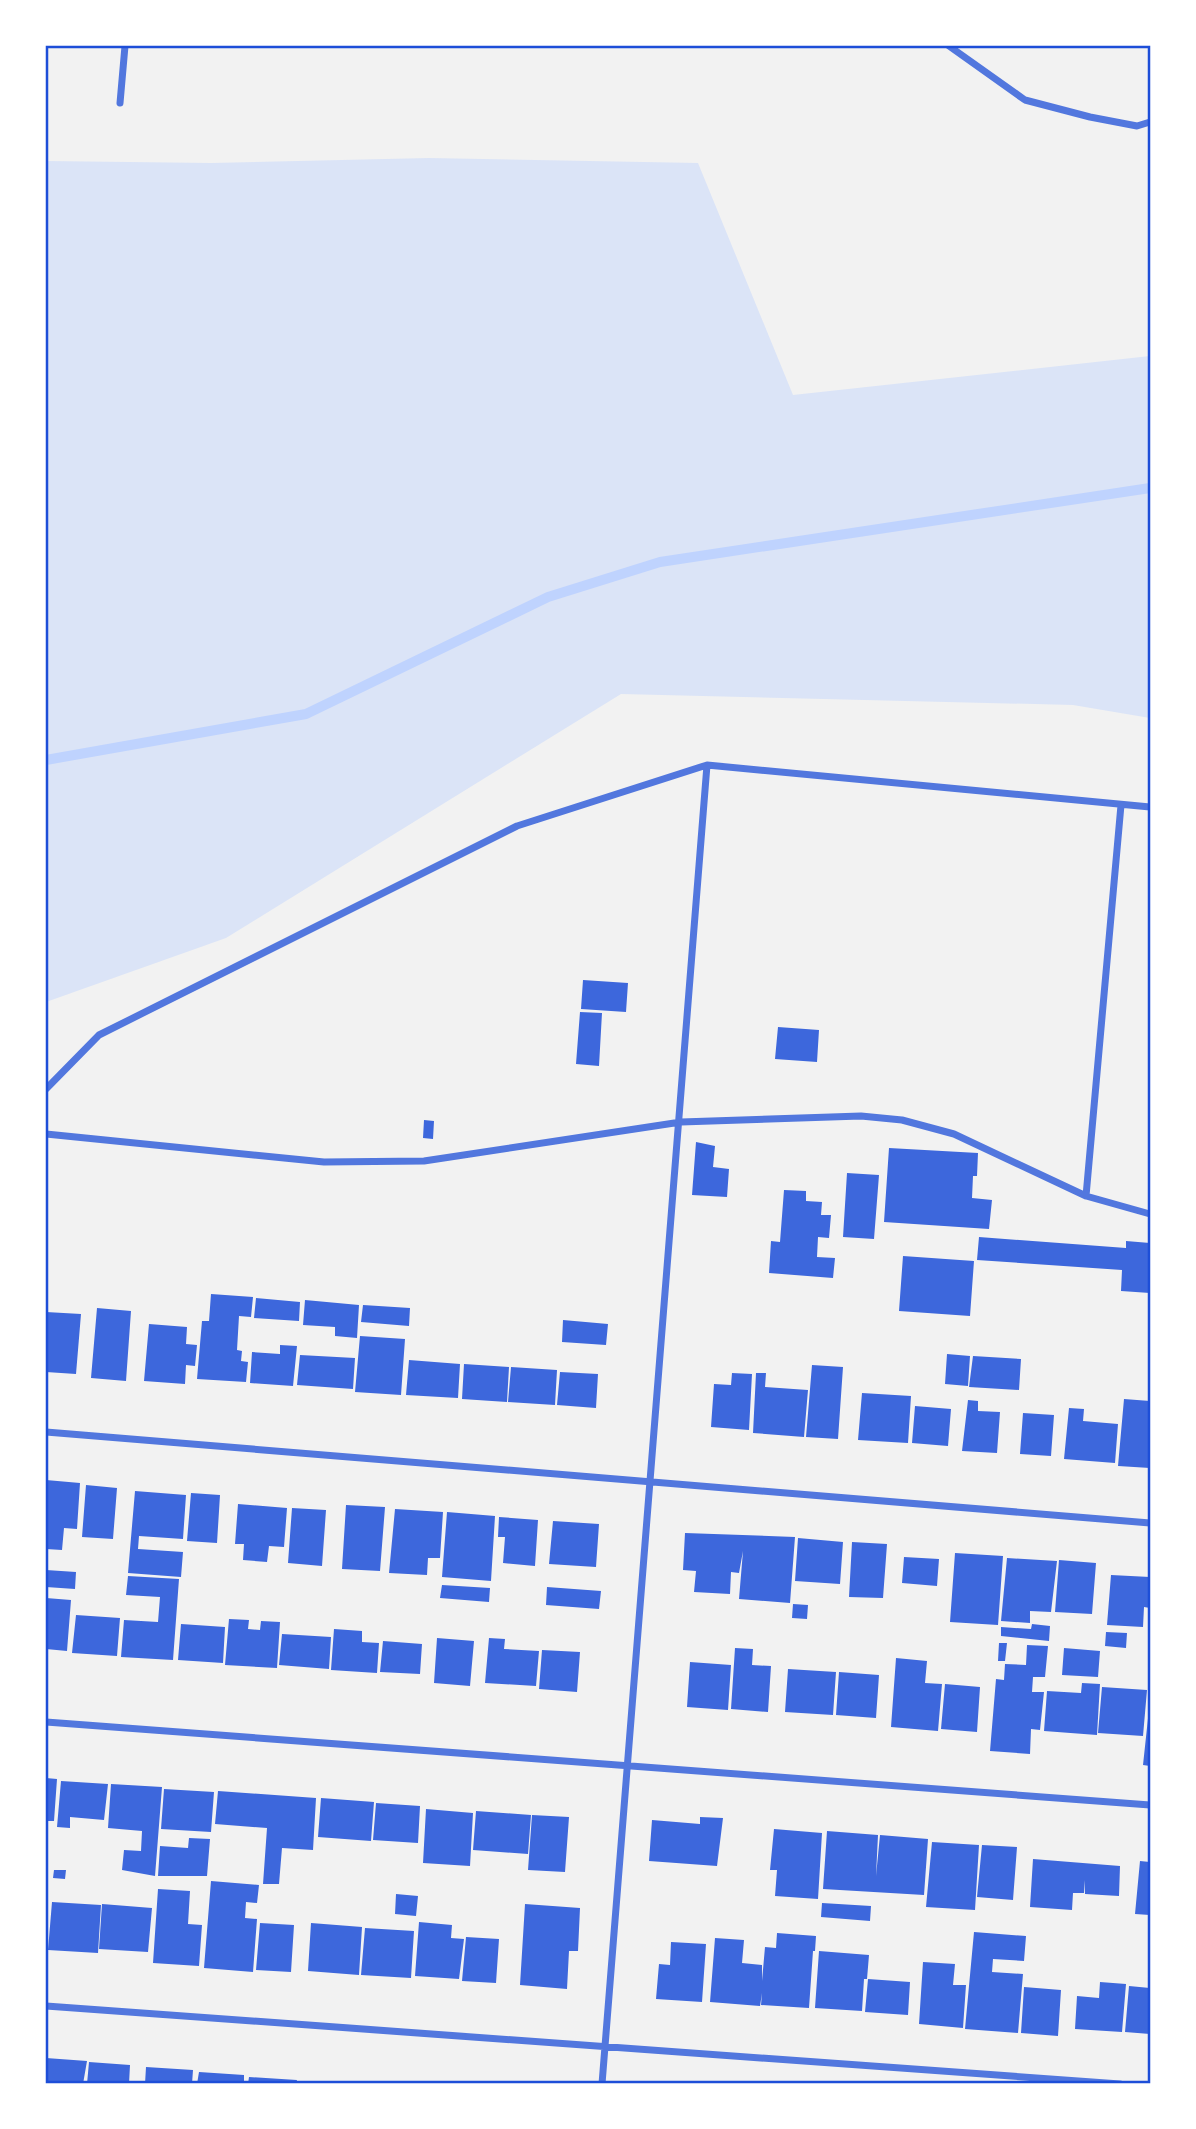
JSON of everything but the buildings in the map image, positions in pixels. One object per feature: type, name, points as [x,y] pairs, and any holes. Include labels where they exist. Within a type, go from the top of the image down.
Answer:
[{"type":"street","points":[[120,103],[125,46]]},
{"type":"street","points":[[949,46],[1025,100],[1137,126],[1150,122]]},
{"type":"street","points":[[602,2084],[681,1122],[707,765]]},
{"type":"street","points":[[46,1088],[99,1034],[517,826],[707,765],[1150,807]]},
{"type":"street","points":[[1086,1196],[1121,805]]},
{"type":"street","points":[[46,1135],[324,1162],[424,1161],[681,1122],[861,1116],[902,1120],[954,1134],[1086,1196],[1150,1214]]},
{"type":"street","points":[[46,1432],[1150,1523]]},
{"type":"street","points":[[46,1722],[1150,1805]]},
{"type":"street","points":[[46,2006],[1120,2084]]},
{"type":"shaded area","points":[[429,158],[698,163],[793,395],[1150,356],[1150,718],[1073,705],[621,694],[226,938],[46,1002],[46,161],[211,163]]},
{"type":"waterway","points":[[46,760],[306,714],[548,597],[660,562],[1150,488]]}]
